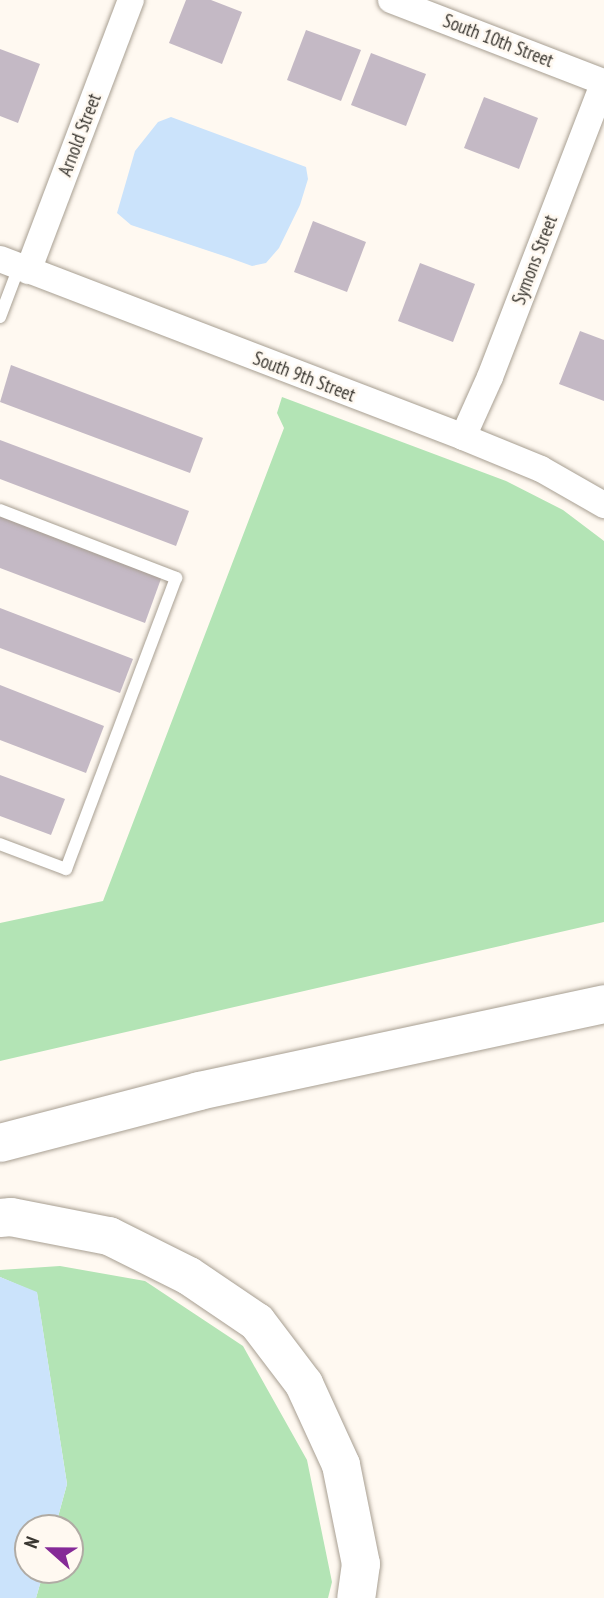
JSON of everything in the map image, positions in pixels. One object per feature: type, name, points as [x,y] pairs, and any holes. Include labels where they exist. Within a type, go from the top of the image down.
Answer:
[{"type":"highway","points":[[0,1143],[199,1091],[604,1004]]},
{"type":"highway","points":[[0,1217],[110,1236],[189,1276],[257,1322],[304,1384],[341,1465],[361,1564],[356,1598]]},
{"type":"street","name":"Arnold Street","points":[[16,266],[131,0]]},
{"type":"street","name":"South 10th Street","points":[[391,0],[604,82]]},
{"type":"street","name":"Symons Street","points":[[463,437],[490,377],[604,82]]},
{"type":"street","name":"South 9th Street","points":[[16,266],[463,437],[541,470],[604,505]]},
{"type":"lane","points":[[0,317],[16,266]]},
{"type":"lane","points":[[0,510],[176,578],[66,869],[0,844]]},
{"type":"green space","points":[[282,397],[506,481],[563,510],[604,541],[604,922],[0,1061],[0,923],[103,901],[284,428],[277,413]]},
{"type":"green space","points":[[60,1266],[145,1281],[243,1346],[307,1460],[332,1582],[328,1598],[36,1598],[40,1584],[84,1584],[84,1514],[59,1514],[67,1484],[37,1293],[0,1277],[0,1270]]},
{"type":"water","points":[[171,117],[306,167],[308,179],[300,205],[279,248],[266,263],[252,266],[131,225],[117,213],[135,151],[158,122]]},
{"type":"water","points":[[0,1277],[37,1292],[67,1484],[59,1514],[14,1514],[14,1584],[40,1584],[36,1598],[0,1598]]},
{"type":"building","points":[[186,0],[211,0],[242,12],[222,64],[169,43]]},
{"type":"building","points":[[306,30],[361,50],[341,101],[287,80]]},
{"type":"building","points":[[0,49],[40,64],[18,123],[0,116]]},
{"type":"building","points":[[371,53],[426,74],[406,126],[351,105]]},
{"type":"building","points":[[484,97],[538,118],[519,169],[464,148]]},
{"type":"building","points":[[313,221],[366,242],[347,292],[294,272]]},
{"type":"building","points":[[420,263],[475,284],[453,342],[398,321]]},
{"type":"building","points":[[580,331],[604,340],[604,401],[559,384]]},
{"type":"building","points":[[11,365],[203,438],[190,473],[0,402]]},
{"type":"building","points":[[0,440],[189,511],[176,546],[0,479]]},
{"type":"building","points":[[0,514],[162,576],[145,623],[0,568]]},
{"type":"building","points":[[0,608],[133,659],[120,693],[0,648]]},
{"type":"building","points":[[0,685],[104,726],[86,773],[0,740]]},
{"type":"building","points":[[0,775],[65,799],[51,835],[0,816]]}]
